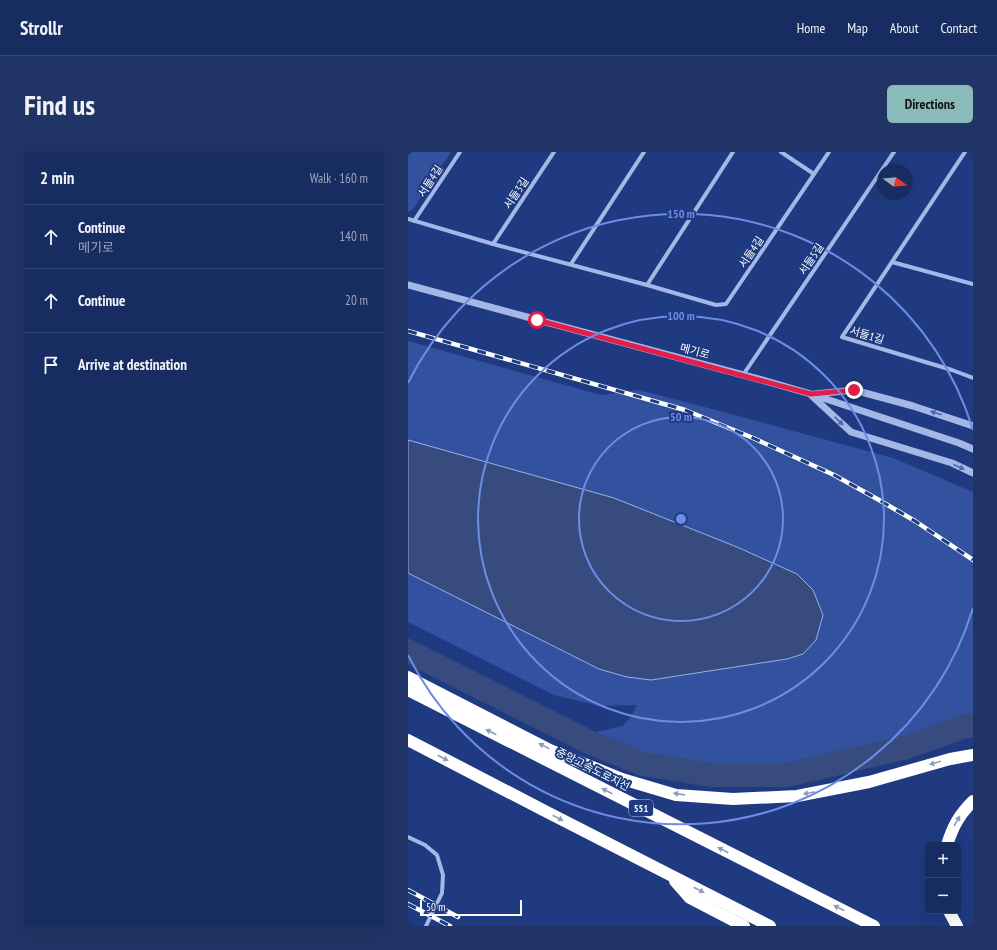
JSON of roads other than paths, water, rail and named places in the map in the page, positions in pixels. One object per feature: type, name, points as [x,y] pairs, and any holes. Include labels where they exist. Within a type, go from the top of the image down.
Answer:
[{"type":"highway","points":[[408,677],[550,750],[622,779],[676,794],[733,799],[797,796],[870,782],[950,759],[973,755]]},
{"type":"highway","name":"중앙고속도로지선","points":[[408,690],[874,926]]},
{"type":"highway","points":[[408,740],[770,926]]},
{"type":"highway","points":[[948,842],[954,825],[962,812],[973,801]]},
{"type":"highway","points":[[669,875],[690,898],[744,926]]},
{"type":"highway","points":[[951,914],[957,926]]},
{"type":"street","name":"서들4길","points":[[414,221],[460,152]]},
{"type":"street","name":"서들3길","points":[[493,244],[554,152]]},
{"type":"street","points":[[571,264],[644,152]]},
{"type":"street","points":[[647,285],[733,152]]},
{"type":"street","points":[[781,152],[814,174],[829,152]]},
{"type":"street","name":"서들5길","points":[[743,375],[894,152]]},
{"type":"street","name":"서들1길","points":[[965,152],[842,338],[952,370],[973,378]]},
{"type":"street","name":"서들4길","points":[[408,219],[493,244],[571,264],[716,305],[726,304],[814,174]]},
{"type":"street","points":[[892,262],[973,283]]},
{"type":"street","name":"메기로","points":[[408,285],[811,394],[959,443],[973,450]]},
{"type":"street","points":[[811,394],[854,390],[913,406],[973,426]]},
{"type":"street","points":[[811,394],[851,432],[952,464],[973,473]]},
{"type":"street","points":[[408,837],[425,845],[437,855],[443,875],[442,893],[426,926]]},
{"type":"waterway","points":[[408,651],[591,743],[643,764],[711,775],[787,775],[907,747],[966,726],[973,726]]},
{"type":"railway","points":[[408,331],[685,410],[753,438],[834,475],[915,521],[973,560]]},
{"type":"railway","points":[[408,890],[458,917]]},
{"type":"railway","points":[[408,904],[450,926]]}]
